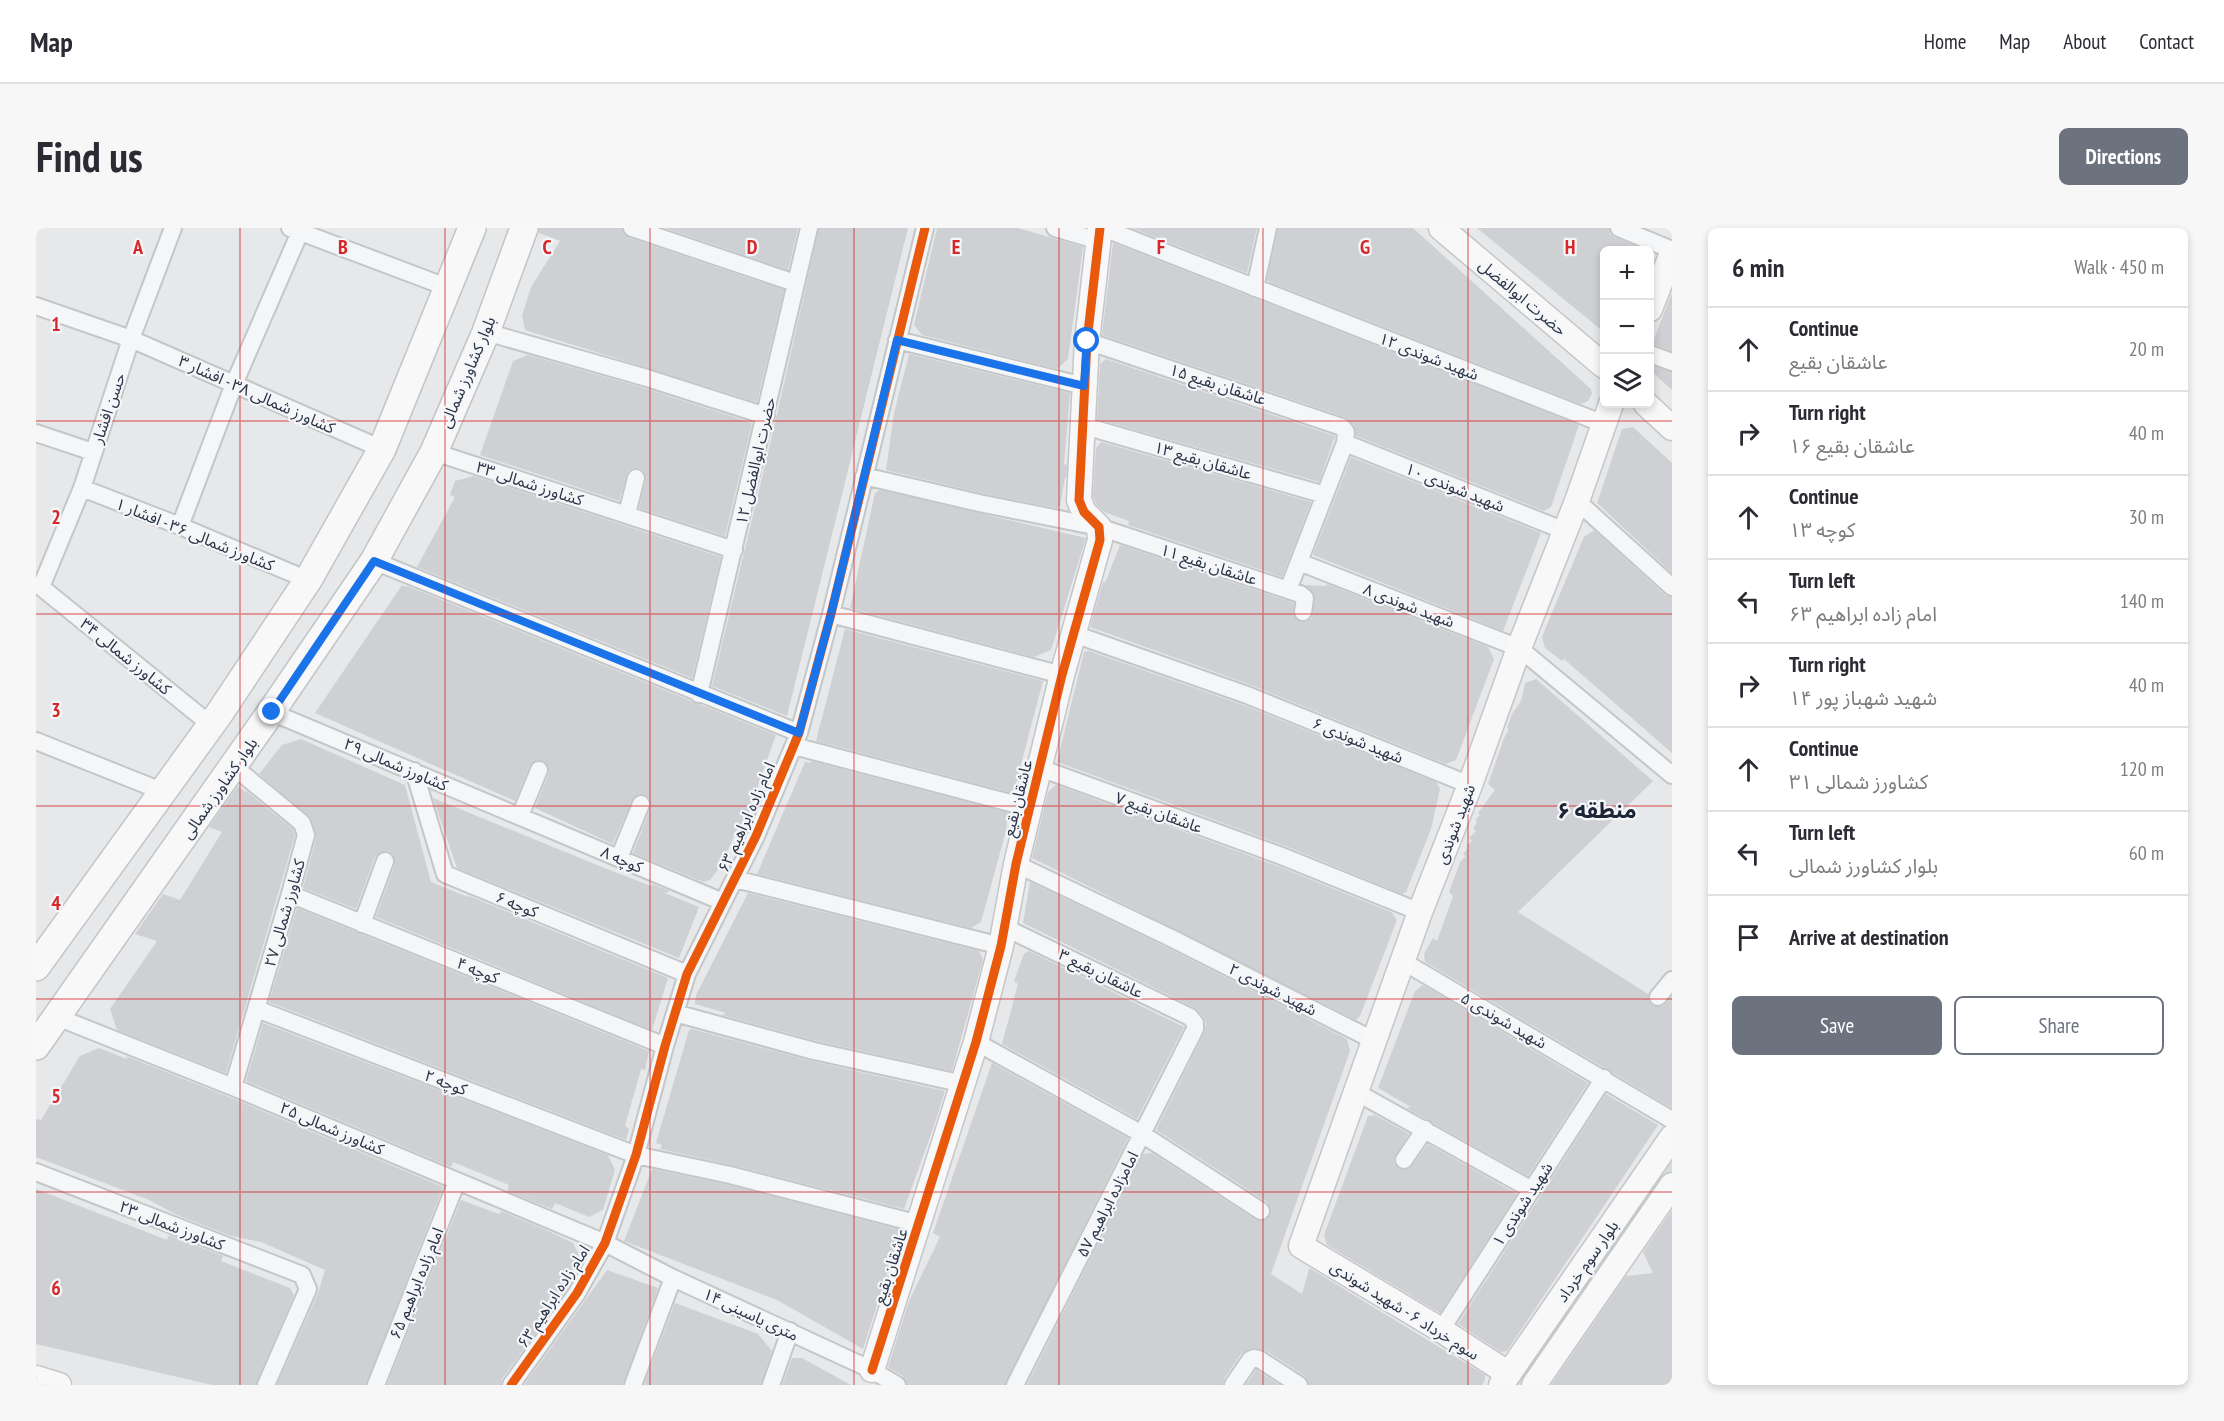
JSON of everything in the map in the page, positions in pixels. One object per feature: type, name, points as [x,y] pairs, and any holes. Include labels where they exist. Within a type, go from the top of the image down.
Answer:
[{"type":"main road","points":[[36,967],[215,720],[308,580],[382,449],[472,228]]},
{"type":"main road","name":"بلوار کشاورز شمالی","points":[[36,1047],[272,712],[374,561],[434,452],[486,332],[524,228]]},
{"type":"main road","points":[[215,720],[225,738],[234,742],[243,742],[253,738]]},
{"type":"street","name":"حسن افشار","points":[[38,586],[82,488],[131,339],[173,228]]},
{"type":"street","points":[[632,228],[795,283]]},
{"type":"street","name":"حضرت ابوالفضل ۱۲","points":[[699,694],[809,228]]},
{"type":"street","name":"امام زاده ابراهیم ۶۳","points":[[511,1385],[577,1293],[605,1243],[636,1155],[687,974],[735,879],[796,739],[831,614],[925,228]]},
{"type":"street","name":"شهید شوندی ۱۲","points":[[1055,228],[1101,232],[1608,414]]},
{"type":"street","points":[[1255,288],[1268,228]]},
{"type":"street","name":"حضرت ابوالفضل","points":[[1441,228],[1600,362]]},
{"type":"street","points":[[1619,228],[1672,254],[1654,300]]},
{"type":"street","points":[[180,526],[295,230],[449,288]]},
{"type":"street","points":[[1099,527],[1084,512],[1079,500],[1087,341],[1101,232]]},
{"type":"street","name":"کشاورز شمالی ۳۸ - افشار ۳","points":[[36,306],[131,339],[382,449]]},
{"type":"street","points":[[486,332],[647,378],[766,416]]},
{"type":"street","points":[[897,340],[1084,386]]},
{"type":"street","name":"عاشقان بقیع ۱۵","points":[[1087,341],[1335,423],[1342,427],[1345,438]]},
{"type":"street","points":[[1654,355],[1672,362]]},
{"type":"street","points":[[1650,408],[1672,428]]},
{"type":"street","name":"شهید شوندی","points":[[1301,1246],[1420,912],[1470,785],[1519,648],[1608,414]]},
{"type":"street","name":"عاشقان بقیع ۱۳","points":[[1082,425],[1325,495]]},
{"type":"street","points":[[36,432],[93,452]]},
{"type":"street","points":[[1303,612],[1305,598],[1288,590],[1345,438]]},
{"type":"street","name":"شهید شوندی ۱۰","points":[[1345,438],[1564,531]]},
{"type":"street","name":"کشاورز شمالی ۳۳","points":[[434,452],[627,513]]},
{"type":"street","name":"عاشقان بقیع ۱۱","points":[[864,476],[979,503],[1099,527],[1288,590]]},
{"type":"street","points":[[636,478],[627,513],[734,550]]},
{"type":"street","name":"کشاورز شمالی ۳۶ - افشار ۱","points":[[82,488],[308,580]]},
{"type":"street","points":[[1576,501],[1672,587]]},
{"type":"street","name":"عاشقان بقیع","points":[[872,1370],[976,1042],[1002,936],[1029,808],[1062,675],[1100,540],[1099,527]]},
{"type":"street","points":[[374,561],[699,694],[796,739],[922,780],[1029,808]]},
{"type":"street","name":"شهید شوندی ۸","points":[[1299,562],[1519,648],[1669,772]]},
{"type":"street","name":"کشاورز شمالی ۳۴","points":[[38,586],[215,720]]},
{"type":"street","points":[[831,614],[1062,675]]},
{"type":"street","name":"شهید شوندی ۶","points":[[1074,634],[1247,694],[1470,785]]},
{"type":"street","name":"کشاورز شمالی ۲۹","points":[[272,712],[520,816]]},
{"type":"street","points":[[36,741],[164,792]]},
{"type":"street","name":"کشاورز شمالی ۲۷","points":[[233,766],[302,823],[306,835],[233,1088]]},
{"type":"street","name":"عاشقان بقیع ۷","points":[[1040,768],[1279,855],[1420,912]]},
{"type":"street","points":[[520,816],[539,770]]},
{"type":"street","name":"کوچه ۶","points":[[414,771],[445,874],[687,974]]},
{"type":"street","points":[[620,858],[640,804]]},
{"type":"street","name":"کوچه ۸","points":[[520,816],[723,902]]},
{"type":"street","points":[[362,924],[385,861]]},
{"type":"street","name":"شهید شوندی ۲","points":[[1016,864],[1171,938],[1375,1041]]},
{"type":"street","name":"عاشقان بقیع ۳","points":[[735,879],[905,921],[1002,936],[1190,1017],[1195,1023]]},
{"type":"street","name":"کوچه ۴","points":[[290,894],[665,1046]]},
{"type":"street","name":"شهید شوندی ۵","points":[[1404,962],[1672,1119]]},
{"type":"street","points":[[1658,997],[1672,980]]},
{"type":"street","name":"کوچه ۲","points":[[257,1009],[636,1155],[730,1175],[919,1224]]},
{"type":"street","points":[[675,1013],[838,1057],[964,1084]]},
{"type":"street","name":"کشاورز شمالی ۲۵","points":[[57,1017],[605,1243]]},
{"type":"street","name":"امامزاده ابراهیم ۵۷","points":[[1015,1385],[1195,1029],[1195,1023]]},
{"type":"street","points":[[976,1042],[1142,1134],[1261,1212]]},
{"type":"street","name":"شهید شوندی ۱","points":[[1441,1330],[1604,1078]]},
{"type":"street","points":[[1356,1092],[1532,1190]]},
{"type":"street","points":[[1404,1161],[1425,1129]]},
{"type":"street","name":"بلوار سوم خرداد","points":[[1505,1380],[1672,1137]]},
{"type":"street","name":"کشاورز شمالی ۲۳","points":[[36,1172],[302,1275],[308,1289],[266,1385]]},
{"type":"street","name":"امام زاده ابراهیم ۶۵","points":[[376,1385],[457,1181]]},
{"type":"street","name":"بلوار سوم خرداد","points":[[1534,1385],[1672,1185]]},
{"type":"street","name":"۱۴ متری یاسینی","points":[[605,1243],[673,1278],[872,1370],[897,1385]]},
{"type":"street","name":"سوم خرداد ۶ - شهید شوندی","points":[[1301,1246],[1441,1330],[1505,1380]]},
{"type":"street","points":[[633,1385],[673,1278]]},
{"type":"street","points":[[771,1385],[790,1331]]},
{"type":"street","points":[[1233,1385],[1250,1360],[1254,1358],[1299,1385]]},
{"type":"street","points":[[36,1378],[59,1385]]},
{"type":"shaded area","points":[[1672,1159],[1672,1178],[1530,1385],[1516,1385]]},
{"type":"building","points":[[539,228],[622,228],[624,234],[629,238],[784,290],[757,402],[525,330],[522,316],[531,287],[560,241],[539,233]]},
{"type":"building","points":[[665,228],[798,228],[788,270]]},
{"type":"building","points":[[819,228],[908,228],[787,716],[712,686]]},
{"type":"building","points":[[937,228],[1018,228],[1083,247],[1068,359],[1057,369],[922,335],[914,325]]},
{"type":"building","points":[[1132,228],[1257,228],[1247,273]]},
{"type":"building","points":[[1278,228],[1413,228],[1591,389],[1592,394],[1588,401],[1581,404],[1267,281]]},
{"type":"building","points":[[1477,228],[1609,228],[1610,234],[1614,237],[1636,246],[1600,246],[1600,329]]},
{"type":"building","points":[[1113,243],[1579,425],[1551,507],[1544,511],[1356,436],[1354,425],[1345,417],[1102,335]]},
{"type":"building","points":[[1672,295],[1672,351],[1654,345],[1654,339]]},
{"type":"building","points":[[909,354],[1070,393],[1064,464],[1067,465],[1066,478],[1060,506],[1057,508],[981,493],[886,470],[894,413]]},
{"type":"building","points":[[528,355],[644,388],[752,423],[725,536],[639,508],[646,480],[644,471],[639,468],[628,471],[619,501],[480,455],[513,361]]},
{"type":"building","points":[[1106,359],[1335,436],[1319,482],[1097,419],[1100,364]]},
{"type":"building","points":[[1654,366],[1672,372],[1672,390],[1654,374]]},
{"type":"building","points":[[1633,427],[1672,463],[1672,573],[1597,503],[1622,429]]},
{"type":"building","points":[[1101,442],[1311,502],[1282,577],[1128,525],[1129,521],[1104,512],[1093,497],[1096,448]]},
{"type":"building","points":[[1351,457],[1541,533],[1503,631],[1313,555]]},
{"type":"building","points":[[474,476],[721,557],[692,678],[417,567],[455,497],[450,495],[455,481]]},
{"type":"building","points":[[880,490],[1086,538],[1051,650],[1034,657],[850,608],[875,493]]},
{"type":"building","points":[[1594,530],[1665,595],[1672,597],[1672,753],[1564,659],[1562,661],[1545,648],[1542,637],[1551,615],[1584,537]]},
{"type":"building","points":[[1120,545],[1294,603],[1293,615],[1301,622],[1312,618],[1315,599],[1314,594],[1305,585],[1326,586],[1327,584],[1488,647],[1494,659],[1456,760],[1446,764],[1251,685],[1090,627],[1103,582],[1105,583]]},
{"type":"building","points":[[402,585],[776,735],[744,826],[739,824],[722,864],[710,880],[703,882],[633,853],[651,807],[650,798],[645,795],[639,794],[632,800],[613,844],[535,808],[549,773],[549,768],[544,761],[537,760],[530,765],[515,801],[315,713]]},
{"type":"building","points":[[845,629],[1043,681],[1012,793],[816,741]]},
{"type":"building","points":[[1089,651],[1243,705],[1436,782],[1440,789],[1431,829],[1406,892],[1402,894],[1283,845],[1057,762],[1084,652]]},
{"type":"building","points":[[1536,679],[1653,781],[1518,912],[1648,994],[1648,1000],[1652,1005],[1662,1007],[1672,997],[1672,1108],[1425,962],[1424,954],[1433,938],[1437,941],[1453,896],[1449,892],[1460,862],[1466,856],[1463,854],[1468,848],[1466,846],[1472,841],[1469,838],[1476,831],[1473,829],[1477,822],[1475,820],[1495,790],[1488,784],[1509,729],[1507,728],[1512,714],[1521,701],[1525,683]]},
{"type":"building","points":[[301,739],[405,785],[431,882],[668,978],[652,1030],[376,917],[395,864],[393,855],[389,851],[383,851],[375,857],[356,909],[303,888],[316,838],[312,820],[259,774],[282,745]]},
{"type":"building","points":[[811,761],[1008,813],[1006,831],[981,922],[971,928],[757,874],[805,762],[811,763]]},
{"type":"building","points":[[1056,785],[1275,865],[1391,912],[1397,920],[1360,1016],[1356,1020],[1032,858],[1048,792]]},
{"type":"building","points":[[238,786],[293,829],[295,835],[226,1073],[117,1030],[110,1009],[157,941],[135,934],[163,894],[180,900],[222,832],[209,827]]},
{"type":"building","points":[[433,798],[602,867],[670,891],[665,893],[699,907],[679,958],[457,868]]},
{"type":"building","points":[[1030,882],[1166,947],[1347,1039],[1350,1051],[1271,1274],[1302,1294],[1309,1269],[1311,1269],[1485,1375],[1482,1385],[1309,1385],[1305,1376],[1265,1350],[1255,1348],[1241,1354],[1224,1379],[1223,1385],[1027,1385],[1143,1154],[1152,1153],[1256,1220],[1266,1220],[1271,1211],[1267,1202],[1156,1130],[1204,1034],[1206,1023],[1203,1016],[1195,1008],[1023,923]]},
{"type":"building","points":[[748,893],[979,951],[983,960],[952,1071],[817,1041],[722,1015],[726,1013],[695,1004],[696,995]]},
{"type":"building","points":[[297,908],[649,1051],[645,1070],[641,1069],[625,1126],[629,1129],[626,1140],[269,1002]]},
{"type":"building","points":[[1029,951],[1184,1027],[1137,1119],[1002,1044],[1018,984],[1014,981],[1024,954]]},
{"type":"building","points":[[1423,985],[1588,1083],[1528,1176],[1406,1108],[1411,1107],[1378,1088],[1415,991]]},
{"type":"building","points":[[263,1023],[608,1155],[615,1170],[603,1210],[589,1217],[555,1203],[552,1209],[507,1191],[509,1185],[453,1162],[451,1167],[246,1081]]},
{"type":"building","points":[[689,1030],[811,1061],[945,1091],[904,1209],[660,1149],[662,1145],[656,1143]]},
{"type":"building","points":[[99,1048],[127,1059],[126,1056],[229,1097],[443,1187],[366,1385],[277,1385],[318,1293],[325,1270],[261,1242],[231,1236],[177,1215],[149,1200],[36,1157],[36,1119],[41,1120],[80,1056]]},
{"type":"building","points":[[992,1063],[1128,1138],[1005,1385],[907,1385],[903,1376],[888,1367],[909,1301],[940,1237],[933,1233]]},
{"type":"building","points":[[1606,1094],[1658,1125],[1507,1351],[1501,1352],[1458,1324]]},
{"type":"building","points":[[1375,1115],[1409,1134],[1394,1159],[1394,1164],[1399,1169],[1409,1169],[1428,1144],[1517,1194],[1440,1313],[1327,1245],[1324,1235],[1368,1116]]},
{"type":"building","points":[[652,1169],[728,1185],[901,1230],[863,1349],[777,1300],[624,1241]]},
{"type":"building","points":[[36,1189],[167,1240],[169,1235],[223,1256],[221,1261],[290,1288],[294,1295],[256,1385],[212,1385],[36,1344]]},
{"type":"building","points":[[461,1200],[499,1214],[501,1211],[544,1229],[573,1243],[579,1255],[561,1298],[502,1379],[501,1385],[387,1385]]},
{"type":"building","points":[[1672,1210],[1672,1385],[1551,1385],[1626,1276],[1653,1273],[1643,1252]]},
{"type":"building","points":[[607,1270],[658,1288],[623,1385],[524,1385]]},
{"type":"building","points":[[675,1303],[758,1334],[772,1351],[761,1385],[644,1385]]},
{"type":"building","points":[[792,1358],[802,1358],[851,1385],[782,1385]]},
{"type":"building","points":[[1256,1370],[1280,1385],[1246,1385]]},
{"type":"cycle path","points":[[511,1385],[577,1293],[605,1243],[636,1155],[687,974],[756,836],[799,733],[831,614],[925,228]]},
{"type":"cycle path","points":[[872,1370],[976,1042],[1001,946],[1016,864],[1062,675],[1100,540],[1099,527],[1084,512],[1079,500],[1087,341],[1100,228]]},
{"type":"district","name":"منطقه ۶","points":[[1597,810]]},
{"type":"route","points":[[272,712],[374,561],[799,733],[831,614],[897,340],[1084,386],[1087,341]]}]
